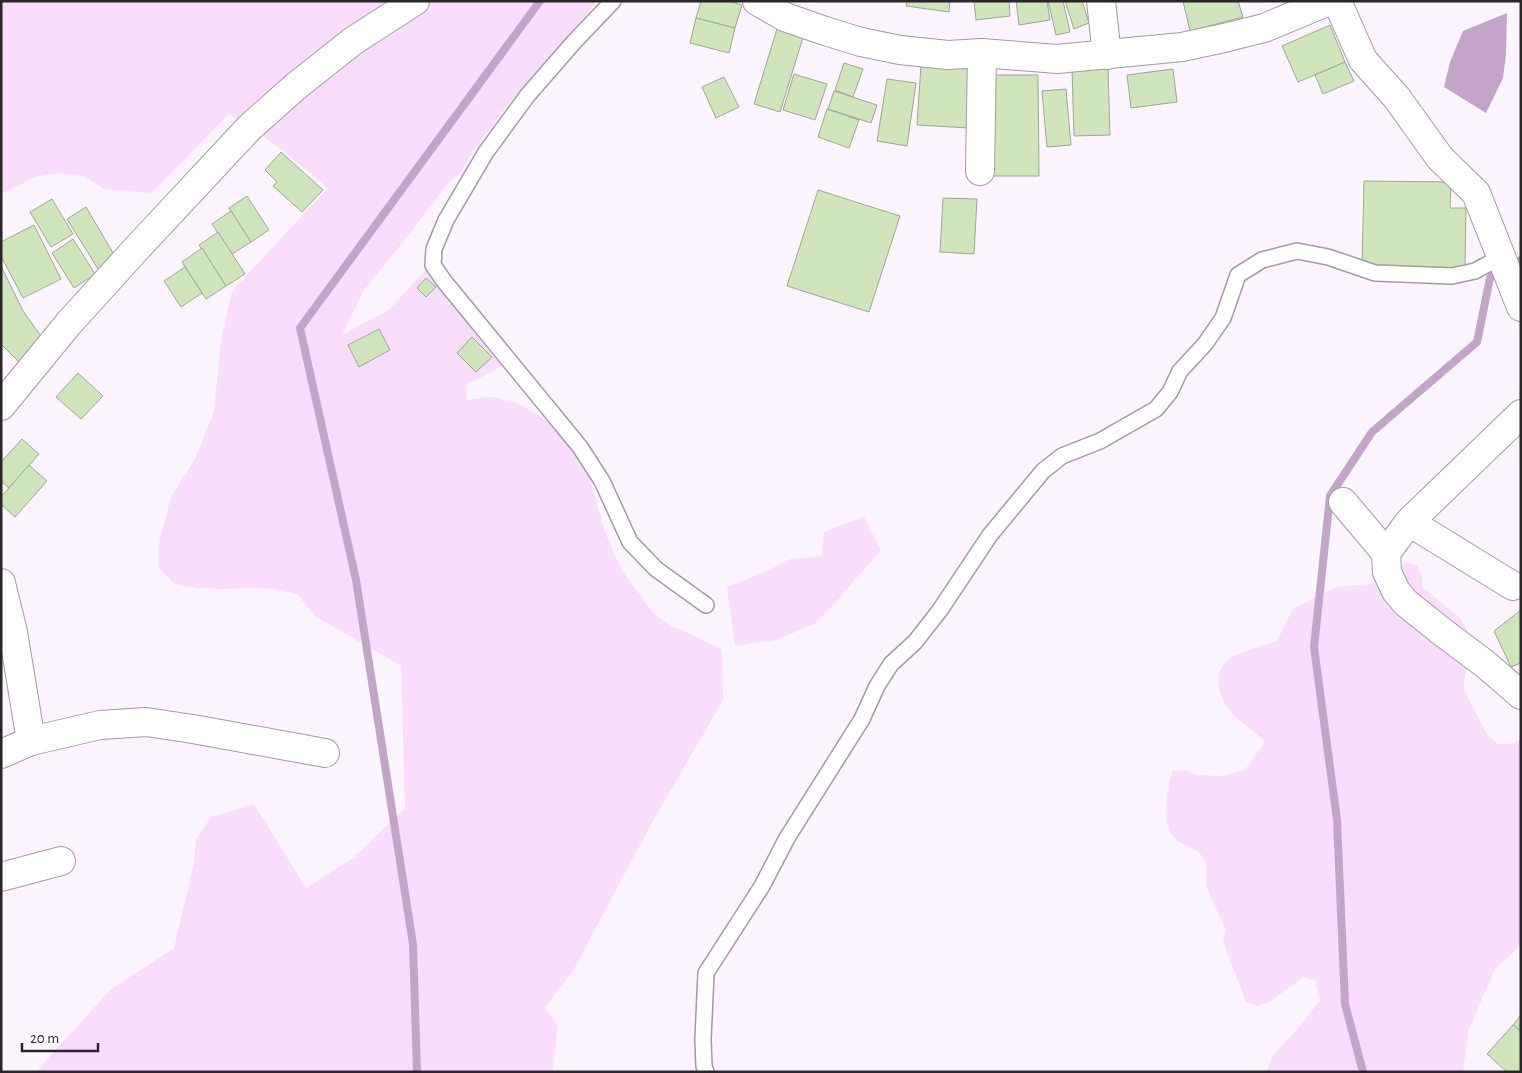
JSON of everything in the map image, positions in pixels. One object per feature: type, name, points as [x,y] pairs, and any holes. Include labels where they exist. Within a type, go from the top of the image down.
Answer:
[{"type":"street","points":[[1,406],[69,323],[138,246],[249,128],[295,87],[353,41],[414,1]]},
{"type":"street","points":[[757,1],[785,17],[861,42],[900,50],[948,55],[982,54],[1057,59],[1182,47],[1264,28],[1329,1]]},
{"type":"street","points":[[1101,1],[1107,55]]},
{"type":"street","points":[[1337,1],[1364,60],[1397,98],[1440,158],[1476,193],[1509,262],[1521,307]]},
{"type":"street","points":[[980,171],[982,54]]},
{"type":"street","points":[[1386,553],[1409,522],[1521,414]]},
{"type":"street","points":[[1343,502],[1386,553],[1387,572],[1401,597],[1521,695]]},
{"type":"street","points":[[1409,522],[1513,586]]},
{"type":"street","points":[[1,583],[13,632],[31,742]]},
{"type":"street","points":[[1,754],[31,742],[100,725],[146,722],[325,753]]},
{"type":"street","points":[[1,877],[61,861]]},
{"type":"lane","points":[[613,1],[527,96],[486,152],[446,220],[434,249],[433,265],[580,447],[602,482],[630,542],[656,569],[706,605]]},
{"type":"lane","points":[[706,1072],[703,1038],[706,973],[762,886],[787,838],[862,719],[877,686],[891,664],[925,629],[990,535],[1043,471],[1062,456],[1100,441],[1156,409],[1170,392],[1180,371],[1205,344],[1223,318],[1238,275],[1262,260],[1297,251],[1328,257],[1375,273],[1452,276],[1509,262]]},
{"type":"shaded area","points":[[1,1],[597,1],[545,64],[505,108],[461,171],[444,188],[364,290],[342,335],[389,310],[427,268],[503,354],[502,366],[466,385],[467,400],[492,397],[518,403],[541,417],[561,435],[590,480],[605,532],[624,573],[652,612],[670,626],[722,650],[723,700],[650,826],[574,969],[545,1007],[558,1026],[552,1072],[36,1072],[110,990],[174,948],[194,863],[196,839],[211,817],[254,804],[306,888],[353,858],[405,808],[401,666],[315,616],[297,594],[273,589],[199,588],[174,584],[158,566],[159,543],[171,497],[196,457],[214,412],[221,340],[232,291],[328,188],[280,148],[229,114],[151,193],[104,189],[84,176],[60,173],[35,177],[1,194]]},
{"type":"shaded area","points":[[1507,13],[1506,54],[1503,78],[1486,113],[1444,87],[1450,62],[1463,31]]},
{"type":"shaded area","points":[[864,517],[881,550],[814,624],[776,640],[735,646],[727,587],[763,573],[791,559],[822,556],[824,532]]},
{"type":"shaded area","points":[[1405,562],[1417,565],[1422,576],[1422,587],[1460,618],[1475,645],[1464,679],[1464,690],[1488,736],[1498,744],[1510,744],[1521,740],[1521,945],[1495,969],[1469,1029],[1463,1072],[1266,1072],[1274,1054],[1296,1031],[1320,1001],[1315,980],[1303,977],[1268,1003],[1257,1006],[1246,1002],[1223,941],[1226,930],[1207,888],[1206,862],[1198,851],[1177,841],[1170,832],[1166,820],[1167,796],[1172,771],[1186,770],[1197,775],[1221,776],[1245,770],[1265,742],[1234,716],[1222,698],[1219,677],[1224,665],[1233,656],[1277,641],[1293,609],[1336,587],[1393,582],[1396,571]]},
{"type":"building","points":[[701,1],[728,1],[742,5],[735,28],[696,18]]},
{"type":"building","points":[[907,1],[950,1],[949,12],[906,6]]},
{"type":"building","points":[[974,1],[1009,1],[1010,16],[976,20]]},
{"type":"building","points":[[1016,1],[1047,1],[1050,20],[1019,25]]},
{"type":"building","points":[[1048,1],[1063,1],[1070,32],[1056,35]]},
{"type":"building","points":[[1065,1],[1082,1],[1089,23],[1074,29]]},
{"type":"building","points":[[1183,1],[1238,1],[1243,17],[1190,31]]},
{"type":"building","points":[[696,18],[735,28],[729,53],[690,43]]},
{"type":"building","points":[[780,19],[806,28],[780,112],[754,104]]},
{"type":"building","points":[[1330,25],[1345,62],[1298,82],[1282,46]]},
{"type":"building","points":[[1345,62],[1354,81],[1323,94],[1315,75]]},
{"type":"building","points":[[844,63],[863,69],[853,97],[835,90]]},
{"type":"building","points":[[921,65],[973,69],[969,128],[917,125]]},
{"type":"building","points":[[1108,68],[1110,135],[1074,136],[1072,69]]},
{"type":"building","points":[[1173,69],[1177,102],[1131,108],[1127,75]]},
{"type":"building","points":[[794,74],[827,84],[815,120],[783,110]]},
{"type":"building","points":[[991,75],[1038,75],[1039,176],[992,176]]},
{"type":"building","points":[[724,77],[739,107],[716,118],[702,87]]},
{"type":"building","points":[[887,79],[916,83],[907,146],[877,141]]},
{"type":"building","points":[[1066,89],[1071,145],[1047,147],[1042,91]]},
{"type":"building","points":[[834,91],[877,105],[871,123],[828,109]]},
{"type":"building","points":[[827,109],[859,120],[849,148],[818,137]]},
{"type":"building","points":[[281,152],[323,190],[302,212],[273,186],[277,182],[265,170]]},
{"type":"building","points":[[1364,181],[1451,182],[1450,208],[1466,208],[1465,268],[1362,266]]},
{"type":"building","points":[[818,190],[900,216],[869,312],[787,286]]},
{"type":"building","points":[[247,196],[269,230],[251,242],[229,208]]},
{"type":"building","points":[[943,198],[977,199],[974,254],[940,252]]},
{"type":"building","points":[[52,199],[73,234],[51,247],[30,212]]},
{"type":"building","points":[[86,207],[116,258],[98,269],[67,219]]},
{"type":"building","points":[[231,211],[251,242],[232,254],[212,224]]},
{"type":"building","points":[[34,225],[61,279],[23,298],[1,256],[1,242]]},
{"type":"building","points":[[218,232],[245,274],[226,286],[199,245]]},
{"type":"building","points":[[73,239],[95,274],[74,288],[52,253]]},
{"type":"building","points":[[202,248],[226,286],[206,299],[182,262]]},
{"type":"building","points":[[1,266],[23,311],[46,343],[24,367],[1,344]]},
{"type":"building","points":[[185,267],[202,293],[181,307],[164,281]]},
{"type":"building","points":[[426,278],[436,287],[426,297],[417,288]]},
{"type":"building","points":[[379,329],[390,350],[359,367],[348,345]]},
{"type":"building","points":[[472,337],[492,357],[476,372],[457,353]]},
{"type":"building","points":[[78,373],[103,396],[81,419],[56,397]]},
{"type":"building","points":[[22,439],[39,454],[9,488],[1,481],[1,462]]},
{"type":"building","points":[[29,465],[47,481],[15,517],[1,504],[1,497]]},
{"type":"building","points":[[1521,610],[1521,663],[1511,667],[1494,631]]},
{"type":"building","points":[[1521,1015],[1521,1031],[1513,1025]]},
{"type":"building","points":[[1513,1025],[1521,1031],[1521,1072],[1507,1072],[1487,1054]]},
{"type":"waterway","points":[[417,1072],[413,944],[356,580],[300,328],[540,1]]},
{"type":"waterway","points":[[1363,1072],[1345,1004],[1337,820],[1314,647],[1330,496],[1372,432],[1477,342],[1490,278],[1521,260]]}]
